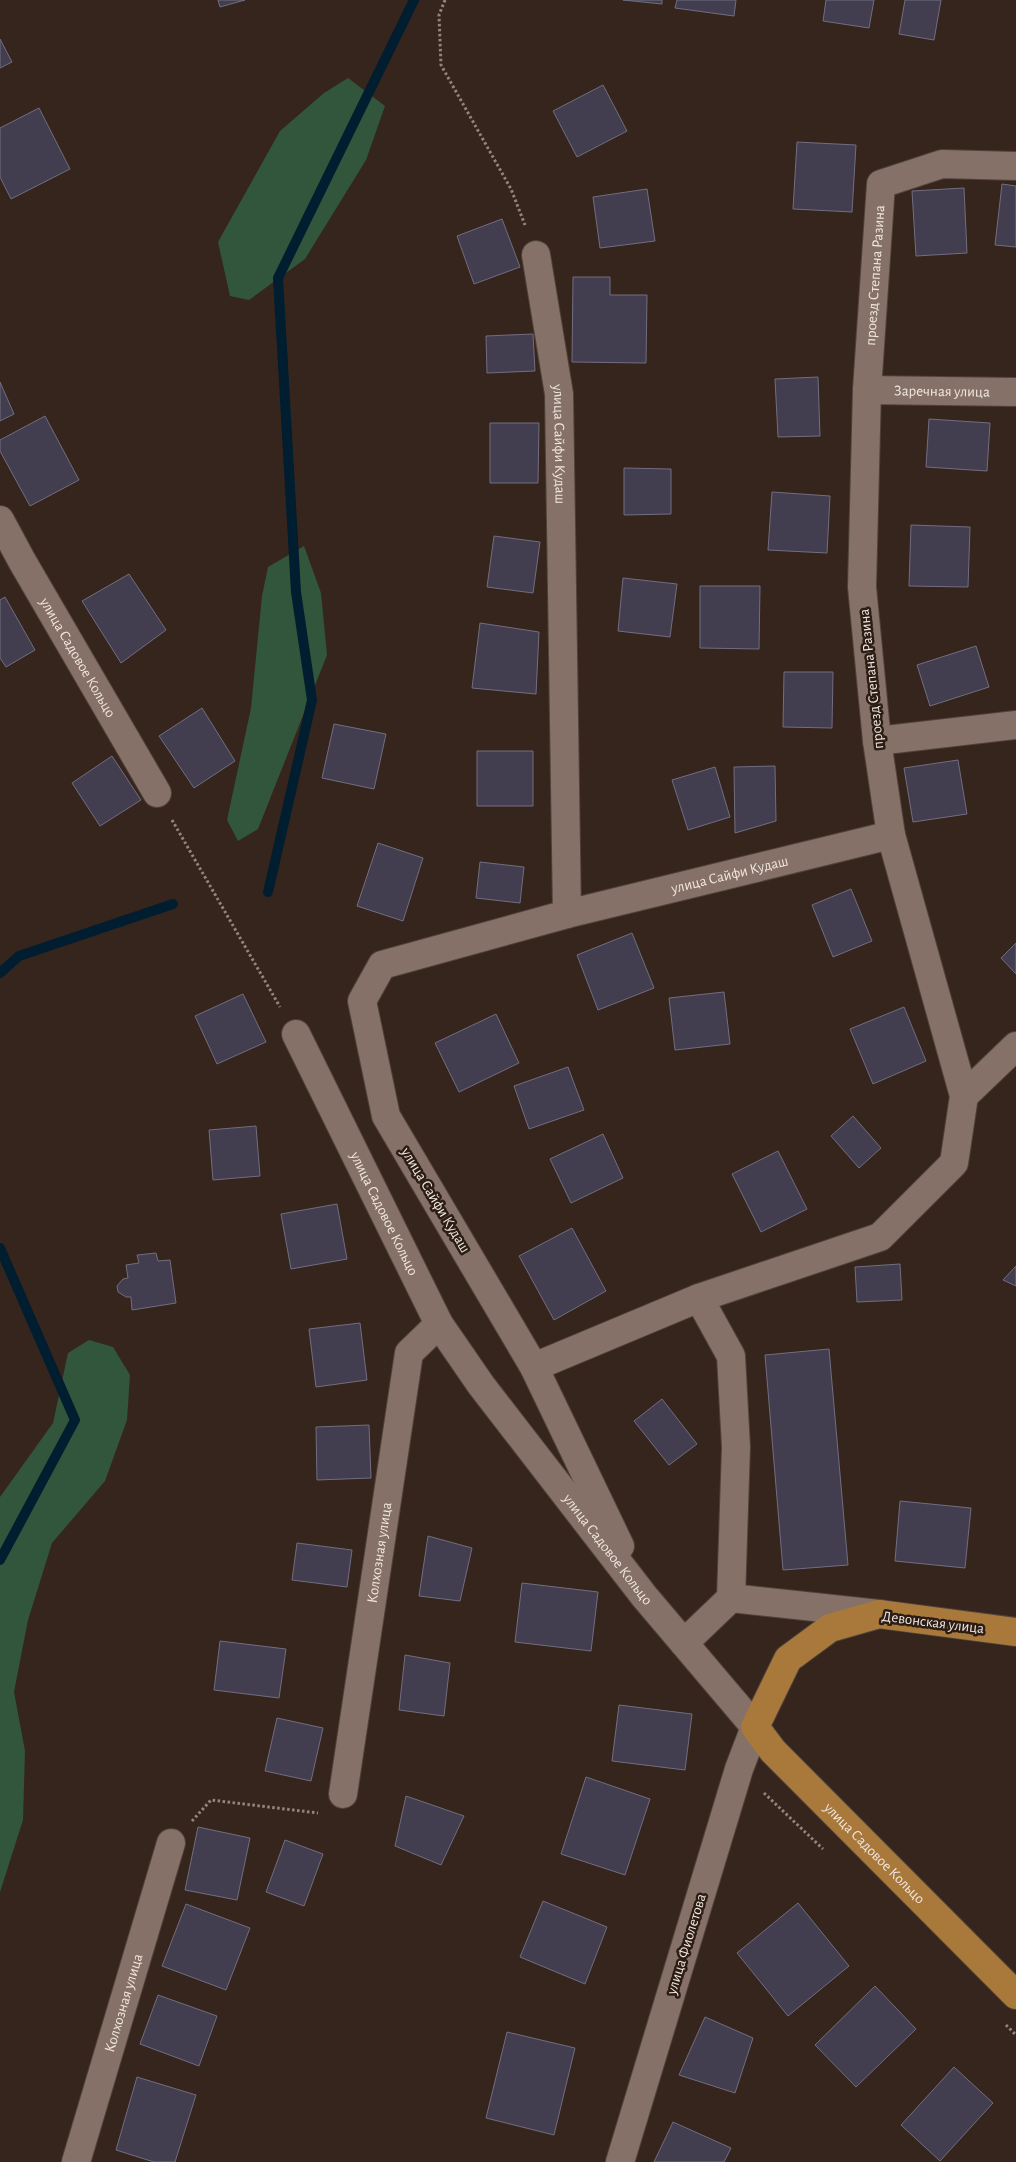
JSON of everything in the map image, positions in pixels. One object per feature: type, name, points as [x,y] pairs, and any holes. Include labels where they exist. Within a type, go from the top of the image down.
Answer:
[{"type":"main road","name":"Девонская улица","points":[[755,1727],[788,1659],[830,1628],[879,1614],[1016,1632]]},
{"type":"main road","name":"улица Садовое Кольцо","points":[[755,1727],[773,1751],[1016,1995]]},
{"type":"street","name":"проезд Степана Разина","points":[[699,1298],[880,1237],[954,1163],[964,1096],[891,835],[877,741],[862,588],[867,390],[881,184],[942,164],[1016,166]]},
{"type":"street","name":"улица Сайфи Кудаш","points":[[536,255],[558,394],[566,914]]},
{"type":"street","name":"Заречная улица","points":[[867,390],[1016,392]]},
{"type":"street","name":"улица Садовое Кольцо","points":[[0,520],[157,793]]},
{"type":"street","points":[[877,741],[1016,725]]},
{"type":"street","name":"улица Сайфи Кудаш","points":[[644,1596],[534,1367],[386,1116],[362,1001],[382,965],[566,914],[891,835]]},
{"type":"street","name":"улица Садовое Кольцо","points":[[296,1034],[439,1324],[482,1385],[644,1596],[755,1727]]},
{"type":"street","points":[[964,1096],[1016,1046]]},
{"type":"street","points":[[534,1367],[699,1298],[731,1356],[736,1447],[731,1598],[684,1643]]},
{"type":"street","name":"Колхозная улица","points":[[342,1794],[410,1353],[439,1324]]},
{"type":"street","points":[[731,1598],[879,1614]]},
{"type":"street","name":"улица Фиолетова","points":[[620,2162],[739,1769],[755,1727]]},
{"type":"street","name":"Колхозная улица","points":[[76,2162],[171,1844]]},
{"type":"path","points":[[445,0],[439,15],[441,65],[511,189],[536,255]]},
{"type":"path","points":[[157,793],[296,1034]]},
{"type":"path","points":[[171,1844],[211,1800],[321,1814],[342,1794]]},
{"type":"green space","points":[[348,78],[385,106],[366,160],[305,259],[249,300],[230,296],[218,242],[280,131],[324,93]]},
{"type":"green space","points":[[304,546],[321,593],[327,655],[258,829],[238,841],[227,820],[251,708],[262,596],[268,567]]},
{"type":"green space","points":[[89,1340],[113,1347],[130,1375],[127,1420],[105,1481],[52,1543],[28,1620],[14,1692],[25,1751],[23,1820],[0,1892],[0,1497],[53,1423],[68,1353]]},
{"type":"building","points":[[218,0],[245,0],[220,7]]},
{"type":"building","points":[[623,0],[662,0],[662,4]]},
{"type":"building","points":[[677,0],[736,0],[734,16],[675,8]]},
{"type":"building","points":[[826,0],[874,0],[869,28],[823,21]]},
{"type":"building","points":[[905,0],[941,0],[934,40],[899,34]]},
{"type":"building","points":[[0,39],[12,62],[0,68]]},
{"type":"building","points":[[603,85],[627,131],[577,157],[553,111]]},
{"type":"building","points":[[39,108],[70,169],[11,199],[0,177],[0,128]]},
{"type":"building","points":[[797,142],[856,145],[852,212],[793,209]]},
{"type":"building","points":[[1002,184],[1016,186],[1016,247],[995,245]]},
{"type":"building","points":[[964,188],[967,253],[916,256],[912,191]]},
{"type":"building","points":[[647,189],[655,241],[600,248],[593,197]]},
{"type":"building","points":[[502,219],[520,267],[474,284],[457,236]]},
{"type":"building","points":[[573,277],[610,277],[610,295],[647,295],[646,363],[572,362]]},
{"type":"building","points":[[533,334],[535,371],[487,373],[486,336]]},
{"type":"building","points":[[818,377],[820,436],[778,437],[775,379]]},
{"type":"building","points":[[0,382],[14,414],[0,421]]},
{"type":"building","points":[[45,416],[79,480],[30,506],[0,451],[0,440]]},
{"type":"building","points":[[929,419],[990,423],[987,471],[926,467]]},
{"type":"building","points":[[490,423],[539,423],[538,483],[490,483]]},
{"type":"building","points":[[624,468],[671,469],[671,514],[624,515]]},
{"type":"building","points":[[772,492],[830,496],[827,553],[768,550]]},
{"type":"building","points":[[911,525],[970,527],[968,587],[909,586]]},
{"type":"building","points":[[494,536],[540,542],[533,593],[487,587]]},
{"type":"building","points":[[129,574],[166,630],[121,663],[82,601]]},
{"type":"building","points":[[623,578],[677,584],[670,637],[618,631]]},
{"type":"building","points":[[700,586],[760,586],[759,649],[700,648]]},
{"type":"building","points":[[5,597],[35,650],[6,667],[0,658],[0,600]]},
{"type":"building","points":[[480,623],[539,632],[536,694],[472,688]]},
{"type":"building","points":[[976,646],[989,687],[930,706],[917,665]]},
{"type":"building","points":[[784,672],[833,672],[832,728],[783,727]]},
{"type":"building","points":[[202,708],[235,761],[194,788],[159,736]]},
{"type":"building","points":[[334,724],[386,734],[374,789],[322,778]]},
{"type":"building","points":[[477,751],[533,751],[533,806],[477,806]]},
{"type":"building","points":[[112,756],[141,800],[100,826],[72,783]]},
{"type":"building","points":[[958,760],[967,814],[913,822],[904,768]]},
{"type":"building","points":[[775,766],[776,821],[735,833],[734,767]]},
{"type":"building","points":[[715,767],[730,817],[688,830],[672,780]]},
{"type":"building","points":[[378,843],[423,858],[403,921],[357,906]]},
{"type":"building","points":[[480,862],[524,867],[520,903],[476,898]]},
{"type":"building","points":[[851,889],[872,941],[833,957],[812,905]]},
{"type":"building","points":[[632,933],[654,988],[598,1010],[577,955]]},
{"type":"building","points":[[1016,943],[1016,974],[1001,958]]},
{"type":"building","points":[[724,992],[730,1044],[675,1050],[669,998]]},
{"type":"building","points":[[243,994],[266,1042],[217,1064],[195,1016]]},
{"type":"building","points":[[904,1007],[926,1061],[873,1084],[850,1029]]},
{"type":"building","points":[[496,1014],[519,1063],[459,1092],[435,1043]]},
{"type":"building","points":[[568,1067],[584,1110],[529,1129],[514,1086]]},
{"type":"building","points":[[853,1116],[881,1148],[859,1168],[831,1136]]},
{"type":"building","points":[[256,1126],[260,1176],[213,1180],[209,1130]]},
{"type":"building","points":[[603,1134],[623,1178],[571,1203],[550,1159]]},
{"type":"building","points":[[778,1151],[807,1209],[761,1232],[732,1174]]},
{"type":"building","points":[[337,1204],[347,1259],[291,1269],[281,1214]]},
{"type":"building","points":[[572,1228],[606,1291],[554,1320],[519,1256]]},
{"type":"building","points":[[156,1253],[158,1261],[170,1260],[176,1303],[132,1310],[131,1297],[126,1297],[118,1292],[117,1286],[123,1279],[128,1278],[126,1265],[139,1263],[137,1255]]},
{"type":"building","points":[[900,1264],[902,1300],[857,1302],[855,1267]]},
{"type":"building","points":[[1016,1266],[1016,1286],[1003,1280]]},
{"type":"building","points":[[360,1323],[367,1380],[316,1387],[309,1329]]},
{"type":"building","points":[[829,1349],[848,1565],[783,1570],[765,1355]]},
{"type":"building","points":[[662,1399],[697,1444],[669,1465],[634,1421]]},
{"type":"building","points":[[369,1425],[371,1478],[317,1480],[316,1427]]},
{"type":"building","points":[[900,1501],[971,1508],[965,1568],[895,1561]]},
{"type":"building","points":[[428,1536],[472,1548],[460,1601],[419,1596]]},
{"type":"building","points":[[297,1543],[352,1550],[347,1587],[292,1580]]},
{"type":"building","points":[[522,1583],[598,1592],[591,1651],[515,1642]]},
{"type":"building","points":[[220,1641],[286,1649],[279,1698],[214,1690]]},
{"type":"building","points":[[405,1655],[450,1663],[444,1716],[399,1710]]},
{"type":"building","points":[[619,1705],[692,1714],[685,1770],[612,1761]]},
{"type":"building","points":[[277,1718],[323,1728],[311,1781],[265,1771]]},
{"type":"building","points":[[586,1777],[650,1799],[625,1875],[561,1854]]},
{"type":"building","points":[[406,1796],[464,1816],[441,1865],[395,1846]]},
{"type":"building","points":[[198,1827],[250,1838],[237,1900],[185,1890]]},
{"type":"building","points":[[285,1840],[323,1854],[304,1906],[266,1892]]},
{"type":"building","points":[[543,1901],[607,1927],[585,1984],[520,1957]]},
{"type":"building","points":[[798,1903],[849,1966],[788,2016],[737,1953]]},
{"type":"building","points":[[186,1904],[250,1928],[226,1990],[162,1966]]},
{"type":"building","points":[[875,1986],[916,2029],[856,2087],[815,2045]]},
{"type":"building","points":[[158,1995],[217,2016],[199,2066],[140,2044]]},
{"type":"building","points":[[705,2017],[753,2038],[735,2093],[679,2075]]},
{"type":"building","points":[[507,2032],[575,2048],[554,2135],[486,2118]]},
{"type":"building","points":[[954,2067],[993,2103],[940,2161],[901,2125]]},
{"type":"building","points":[[137,2077],[196,2095],[175,2162],[154,2162],[116,2150]]},
{"type":"building","points":[[673,2122],[731,2148],[724,2162],[654,2162]]},
{"type":"waterway","points":[[268,892],[312,700],[296,592],[278,278],[414,0]]},
{"type":"waterway","points":[[0,973],[19,956],[173,904]]},
{"type":"waterway","points":[[0,1248],[75,1420],[0,1560]]}]
